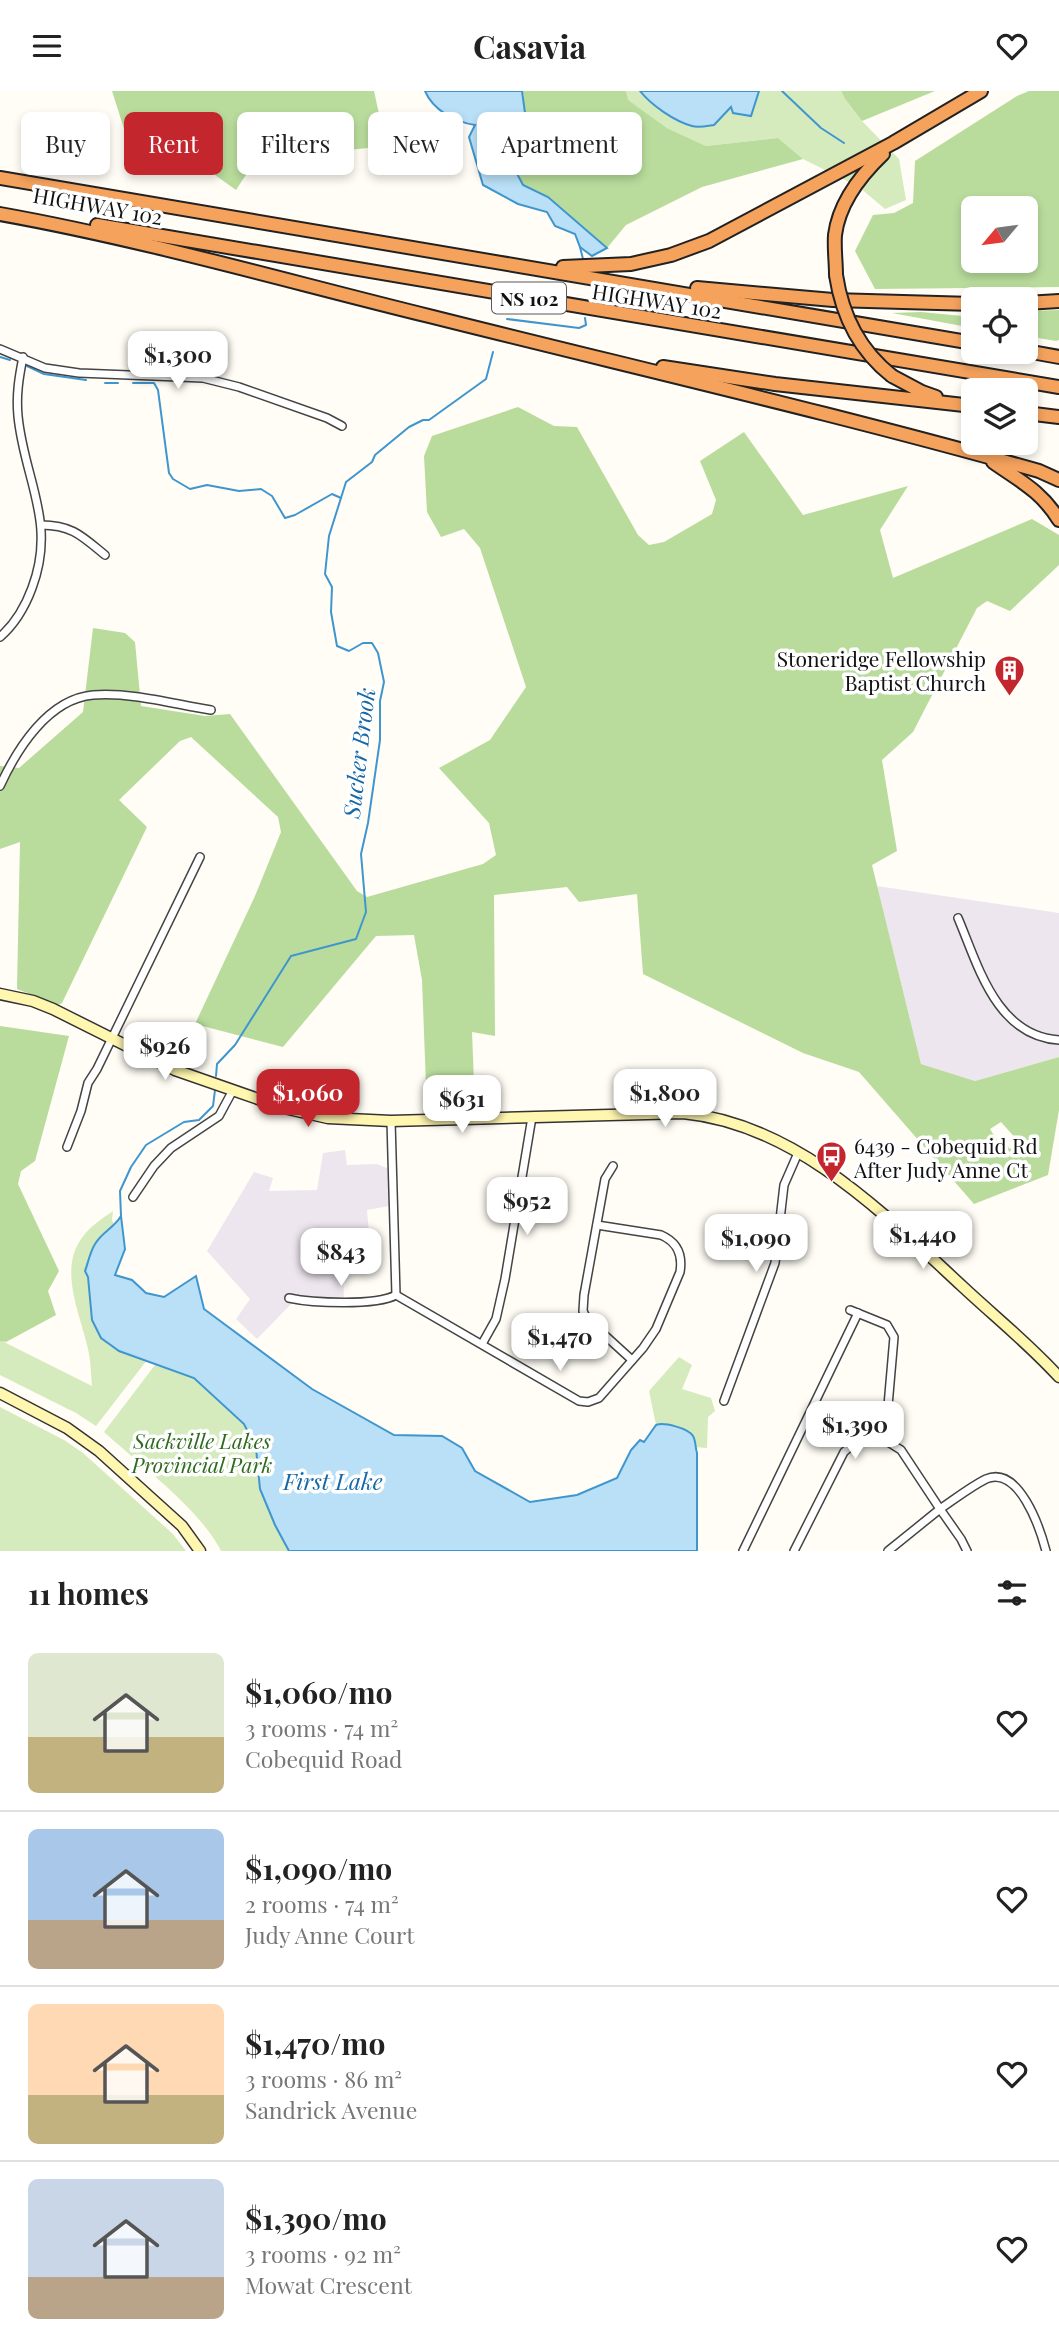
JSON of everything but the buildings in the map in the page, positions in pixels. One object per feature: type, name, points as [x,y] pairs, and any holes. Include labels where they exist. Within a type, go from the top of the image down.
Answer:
[{"type":"highway","points":[[528,267],[601,267],[631,264],[671,255],[709,241],[893,143],[981,91]]},
{"type":"highway","points":[[893,143],[862,175],[846,202],[835,234],[839,293],[852,329],[872,357],[892,376],[922,392],[961,402]]},
{"type":"highway","name":"HIGHWAY 102","points":[[0,178],[961,341]]},
{"type":"highway","name":"HIGHWAY 102","points":[[0,208],[1059,387]]},
{"type":"highway","points":[[0,214],[163,248],[569,352],[902,432],[1039,471],[1059,480]]},
{"type":"highway","points":[[616,282],[833,300],[961,304]]},
{"type":"highway","points":[[1038,302],[1059,301]]},
{"type":"highway","points":[[569,352],[775,384],[961,404]]},
{"type":"highway","points":[[1038,353],[1059,357]]},
{"type":"highway","points":[[1038,414],[1059,417]]},
{"type":"highway","points":[[985,456],[1022,479],[1059,520]]},
{"type":"main road","points":[[0,994],[43,1005],[175,1070],[284,1108],[328,1118],[391,1121],[683,1113],[703,1115],[745,1128],[798,1153],[839,1177],[878,1208],[1059,1377]]},
{"type":"main road","points":[[0,1393],[67,1428],[93,1445],[182,1525],[200,1551]]},
{"type":"street","points":[[0,349],[45,369],[203,378],[239,387],[327,418],[342,426]]},
{"type":"street","points":[[0,637],[24,607],[38,573],[43,543],[38,501],[18,418],[17,390],[23,358]]},
{"type":"street","points":[[41,525],[69,528],[105,555]]},
{"type":"street","points":[[0,786],[19,751],[44,719],[70,702],[91,695],[122,696],[211,710]]},
{"type":"street","points":[[67,1147],[90,1077],[112,1038],[200,857]]},
{"type":"street","points":[[958,918],[985,983],[998,1005],[1027,1029],[1059,1040]]},
{"type":"street","points":[[133,1197],[154,1166],[171,1148],[219,1116],[233,1090]]},
{"type":"street","points":[[482,1344],[496,1319],[506,1279],[532,1117]]},
{"type":"street","points":[[289,1298],[310,1303],[374,1300],[389,1299],[395,1292],[391,1121]]},
{"type":"street","points":[[724,1401],[775,1263],[785,1185],[798,1153]]},
{"type":"street","points":[[613,1166],[605,1179],[583,1311],[587,1319],[632,1360]]},
{"type":"street","points":[[395,1292],[583,1402],[593,1401],[599,1398],[656,1329],[680,1272],[680,1253],[676,1244],[661,1235],[597,1225]]},
{"type":"street","points":[[743,1551],[854,1311],[887,1325],[894,1337],[885,1440]]},
{"type":"street","points":[[794,1551],[844,1452],[868,1439],[894,1443],[906,1457],[967,1551]]},
{"type":"street","points":[[888,1551],[940,1509],[988,1479],[1000,1477],[1012,1483],[1031,1508],[1046,1551]]},
{"type":"shaded area","points":[[877,886],[1059,913],[1059,1057],[975,1081],[921,1064]]},
{"type":"shaded area","points":[[345,1150],[347,1165],[377,1164],[389,1169],[389,1206],[367,1210],[369,1232],[343,1262],[344,1301],[313,1302],[299,1296],[257,1339],[236,1319],[250,1299],[207,1251],[254,1172],[273,1178],[269,1191],[317,1190],[323,1153]]},
{"type":"green space","points":[[112,91],[374,91],[379,112],[368,112],[368,148],[354,149],[354,112],[237,112],[237,175],[246,175],[236,190],[215,175],[223,175],[223,112],[124,112],[124,129]]},
{"type":"green space","points":[[522,91],[626,91],[628,100],[667,128],[706,146],[778,138],[803,159],[702,187],[626,225],[607,248],[548,197],[523,185],[518,175],[642,175],[642,112],[517,112],[524,96]]},
{"type":"green space","points":[[626,91],[640,91],[658,107],[693,127],[731,107],[750,116],[759,91],[841,91],[862,121],[899,159],[906,200],[885,209],[859,187],[803,159],[778,138],[706,146],[667,128],[627,100]]},
{"type":"green space","points":[[841,91],[935,91],[862,121]]},
{"type":"green space","points":[[1029,91],[1059,91],[1059,287],[875,289],[855,251],[873,215],[894,213],[913,203],[915,161],[1017,96]]},
{"type":"green space","points":[[1059,310],[1059,340],[1038,338],[1038,311]]},
{"type":"green space","points":[[921,312],[961,316],[961,326],[892,313]]},
{"type":"green space","points":[[518,407],[554,426],[577,427],[638,535],[649,545],[664,542],[712,514],[716,500],[700,461],[744,432],[803,515],[908,486],[880,530],[893,578],[1032,519],[1059,535],[1059,565],[1010,611],[987,601],[977,608],[913,732],[882,760],[897,851],[872,865],[921,1064],[975,1081],[1059,1057],[1059,1110],[1048,1175],[974,1204],[859,1072],[803,1053],[643,974],[637,894],[579,902],[567,887],[494,895],[495,1036],[472,1032],[475,1107],[427,1111],[422,980],[414,935],[376,936],[283,1047],[195,1024],[255,896],[281,832],[278,817],[191,737],[180,741],[119,800],[147,827],[62,1003],[58,1005],[17,989],[20,842],[0,849],[0,766],[19,768],[83,712],[93,628],[125,633],[135,642],[141,706],[205,716],[230,714],[357,891],[367,897],[483,864],[496,855],[489,823],[439,768],[490,740],[526,687],[480,548],[464,529],[441,537],[427,512],[424,456],[432,436]],"holes":[[[1001,1122],[1018,1141],[1010,1149],[1005,1143],[1000,1145],[990,1129]]]},
{"type":"green space","points":[[0,1026],[69,1036],[35,1161],[21,1171],[18,1184],[59,1271],[48,1291],[56,1315],[6,1342],[0,1341]]},
{"type":"green space","name":"Sackville Lakes Provincial Park","points":[[113,1211],[112,1220],[115,1227],[103,1234],[92,1251],[85,1271],[91,1310],[102,1339],[124,1353],[147,1360],[96,1426],[0,1375],[0,1340],[92,1386],[89,1354],[74,1299],[71,1270],[81,1239]]},
{"type":"green space","points":[[679,1357],[692,1365],[682,1389],[711,1398],[715,1411],[708,1417],[707,1448],[695,1447],[694,1437],[682,1428],[666,1424],[656,1425],[649,1391]]},
{"type":"green space","name":"Sackville Lakes Provincial Park","points":[[155,1365],[194,1378],[244,1424],[256,1448],[260,1489],[289,1551],[221,1551],[199,1519],[104,1432]]},
{"type":"green space","name":"Sackville Lakes Provincial Park","points":[[0,1407],[64,1440],[83,1453],[173,1534],[186,1551],[0,1551]]},
{"type":"water","points":[[425,91],[522,91],[525,112],[477,112],[477,164],[469,137],[475,125],[463,122],[463,112],[443,112]]},
{"type":"water","points":[[640,91],[759,91],[751,116],[733,113],[731,107],[714,125],[697,127],[663,112]]},
{"type":"water","points":[[480,175],[518,175],[523,185],[548,197],[607,248],[592,256],[580,247],[575,234],[555,226],[547,212],[518,204],[483,185]]},
{"type":"water","name":"First Lake","points":[[121,1216],[125,1249],[115,1275],[132,1280],[146,1293],[164,1297],[196,1276],[204,1309],[312,1389],[394,1435],[442,1436],[462,1448],[475,1471],[530,1502],[577,1495],[617,1478],[631,1450],[640,1440],[644,1442],[656,1425],[670,1425],[686,1430],[694,1438],[697,1453],[697,1551],[289,1551],[260,1489],[256,1448],[244,1424],[194,1378],[119,1351],[101,1338],[92,1320],[88,1277],[85,1271],[95,1244]]},
{"type":"waterway","points":[[782,91],[821,128],[844,143]]},
{"type":"waterway","name":"Sucker Brook","points":[[580,247],[583,259]]},
{"type":"waterway","name":"Sucker Brook","points":[[507,319],[579,328],[586,325],[585,318]]},
{"type":"waterway","name":"Sucker Brook","points":[[216,1076],[217,1064],[235,1045],[291,956],[356,939],[366,912],[361,854],[380,740],[380,701],[384,682],[378,653],[372,643],[363,643],[349,651],[337,646],[331,612],[332,587],[325,574],[329,536],[346,482],[409,427],[429,420],[486,379],[493,352]]},
{"type":"waterway","points":[[0,357],[10,360]]},
{"type":"waterway","points":[[27,366],[44,374],[86,380]]},
{"type":"waterway","points":[[105,383],[118,383]]},
{"type":"waterway","points":[[133,383],[154,383],[158,390],[169,473],[173,479],[190,489],[207,485],[239,491],[261,489],[272,496],[285,518],[332,494],[341,498]]},
{"type":"waterway","name":"Sucker Brook","points":[[121,1216],[120,1191],[131,1167],[146,1145],[184,1122],[199,1120],[213,1106],[215,1090]]},
{"type":"place","name":"Stoneridge Fellowship Baptist Church","points":[[1009,697]]},
{"type":"place","name":"6439 - Cobequid Rd After Judy Anne Ct","points":[[831,1184]]}]
